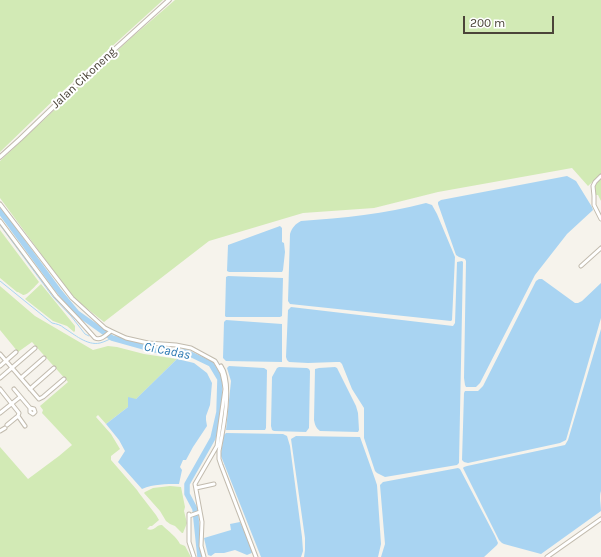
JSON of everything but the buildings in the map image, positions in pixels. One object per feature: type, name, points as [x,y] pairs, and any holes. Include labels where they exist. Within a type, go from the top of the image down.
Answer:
[{"type":"street","name":"Jalan Cikoneng","points":[[0,157],[66,94],[169,0]]},
{"type":"street","points":[[601,176],[592,186],[595,208],[601,219]]},
{"type":"street","points":[[0,204],[72,298],[110,332],[126,338],[148,343],[176,345],[191,348],[215,361],[220,369],[223,376],[225,389],[217,446],[196,482],[198,513],[202,528],[200,540],[204,557]]},
{"type":"street","points":[[0,221],[56,296],[93,337],[98,339],[102,338],[110,332]]},
{"type":"street","points":[[581,266],[601,248]]},
{"type":"street","points":[[0,378],[35,348]]},
{"type":"street","points":[[0,366],[16,352]]},
{"type":"street","points":[[0,354],[40,399],[64,379]]},
{"type":"street","points":[[21,378],[44,358]]},
{"type":"street","points":[[221,366],[226,377],[227,386],[219,459],[256,557]]},
{"type":"street","points":[[30,389],[54,368]]},
{"type":"street","points":[[0,389],[1,394],[12,404],[19,413],[18,416],[26,426]]},
{"type":"street","points":[[14,389],[30,408]]},
{"type":"street","points":[[0,413],[20,397]]},
{"type":"street","points":[[0,431],[18,416]]},
{"type":"street","points":[[196,488],[214,484]]},
{"type":"street","points":[[194,557],[189,542],[189,515],[198,513]]},
{"type":"street","points":[[547,557],[601,519]]},
{"type":"green space","points":[[0,0],[163,0],[63,91],[0,152]]},
{"type":"green space","points":[[175,0],[601,0],[601,174],[588,186],[572,168],[438,192],[374,208],[303,213],[209,241],[104,322],[69,292],[0,198],[0,161],[131,38]]},
{"type":"green space","points":[[601,179],[601,201],[598,195],[596,195],[594,186]]},
{"type":"green space","points":[[0,230],[39,282],[25,295],[17,292],[0,278]]},
{"type":"green space","points":[[41,284],[75,326],[74,332],[67,326],[53,321],[25,299]]},
{"type":"green space","points":[[0,286],[35,316],[93,350],[108,346],[177,359],[128,407],[106,424],[98,415],[96,417],[111,434],[120,449],[111,456],[111,460],[137,490],[159,520],[147,529],[152,530],[162,525],[175,536],[180,544],[185,546],[191,557],[0,557],[0,447],[28,479],[72,445],[42,413],[43,410],[40,406],[68,382],[32,342],[18,352],[0,330]]},
{"type":"green space","points":[[170,486],[181,487],[187,523],[183,533],[166,521],[160,511],[144,493],[153,488]]},
{"type":"water","points":[[567,176],[576,181],[593,210],[567,234],[535,275],[480,383],[476,387],[466,387],[464,378],[466,261],[465,259],[456,255],[438,202],[441,200]]},
{"type":"water","points":[[426,203],[432,205],[437,214],[455,257],[451,321],[290,304],[288,301],[290,234],[297,223],[301,221],[380,213]]},
{"type":"water","points":[[280,226],[282,228],[282,242],[284,243],[285,252],[282,272],[227,271],[228,245]]},
{"type":"water","points":[[462,261],[459,463],[457,465],[385,477],[375,471],[364,438],[364,408],[352,389],[342,364],[340,362],[289,362],[287,360],[288,310],[291,307],[453,326],[455,323],[457,262]]},
{"type":"water","points":[[226,277],[283,278],[282,316],[226,317]]},
{"type":"water","points":[[542,279],[575,303],[582,301],[601,283],[601,318],[566,440],[560,443],[468,463],[464,462],[462,460],[464,393],[465,391],[478,391],[483,386],[536,281]]},
{"type":"water","points":[[226,320],[282,324],[282,362],[226,361],[223,358],[224,322]]},
{"type":"water","points":[[601,329],[601,511],[541,554],[504,544],[499,540],[463,468],[565,445],[568,440]]},
{"type":"water","points":[[177,359],[194,363],[207,373],[212,383],[210,405],[206,416],[207,426],[186,460],[183,460],[180,467],[182,470],[179,484],[155,485],[142,489],[118,462],[125,451],[119,440],[106,424],[128,407],[128,397],[136,399]]},
{"type":"water","points":[[229,366],[264,368],[267,370],[265,430],[226,430],[231,381],[227,368]]},
{"type":"water","points":[[279,367],[307,368],[310,371],[309,428],[306,432],[272,430],[272,377]]},
{"type":"water","points":[[337,368],[356,406],[358,413],[358,432],[320,431],[315,425],[315,369]]},
{"type":"water","points":[[226,433],[283,434],[287,436],[290,446],[302,537],[303,551],[301,557],[261,557],[221,456],[224,435]]},
{"type":"water","points":[[296,436],[360,437],[377,485],[381,544],[378,557],[304,557],[305,538],[291,439]]},
{"type":"water","points":[[458,468],[460,469],[495,536],[498,543],[497,545],[484,557],[381,557],[385,544],[380,485],[383,482]]},
{"type":"water","points":[[240,522],[254,552],[247,555],[235,550],[224,553],[215,553],[211,556],[208,555],[204,538],[231,530],[230,524]]},
{"type":"waterway","name":"Ci Cadas","points":[[0,211],[58,290],[77,313],[112,338],[155,350],[186,352],[211,364],[220,379],[219,412],[213,438],[187,484],[187,494],[195,509],[200,557]]},
{"type":"waterway","points":[[0,225],[53,297],[85,334],[89,336]]},
{"type":"waterway","points":[[0,281],[52,323],[62,326],[81,339],[90,343],[102,343],[112,338]]}]
